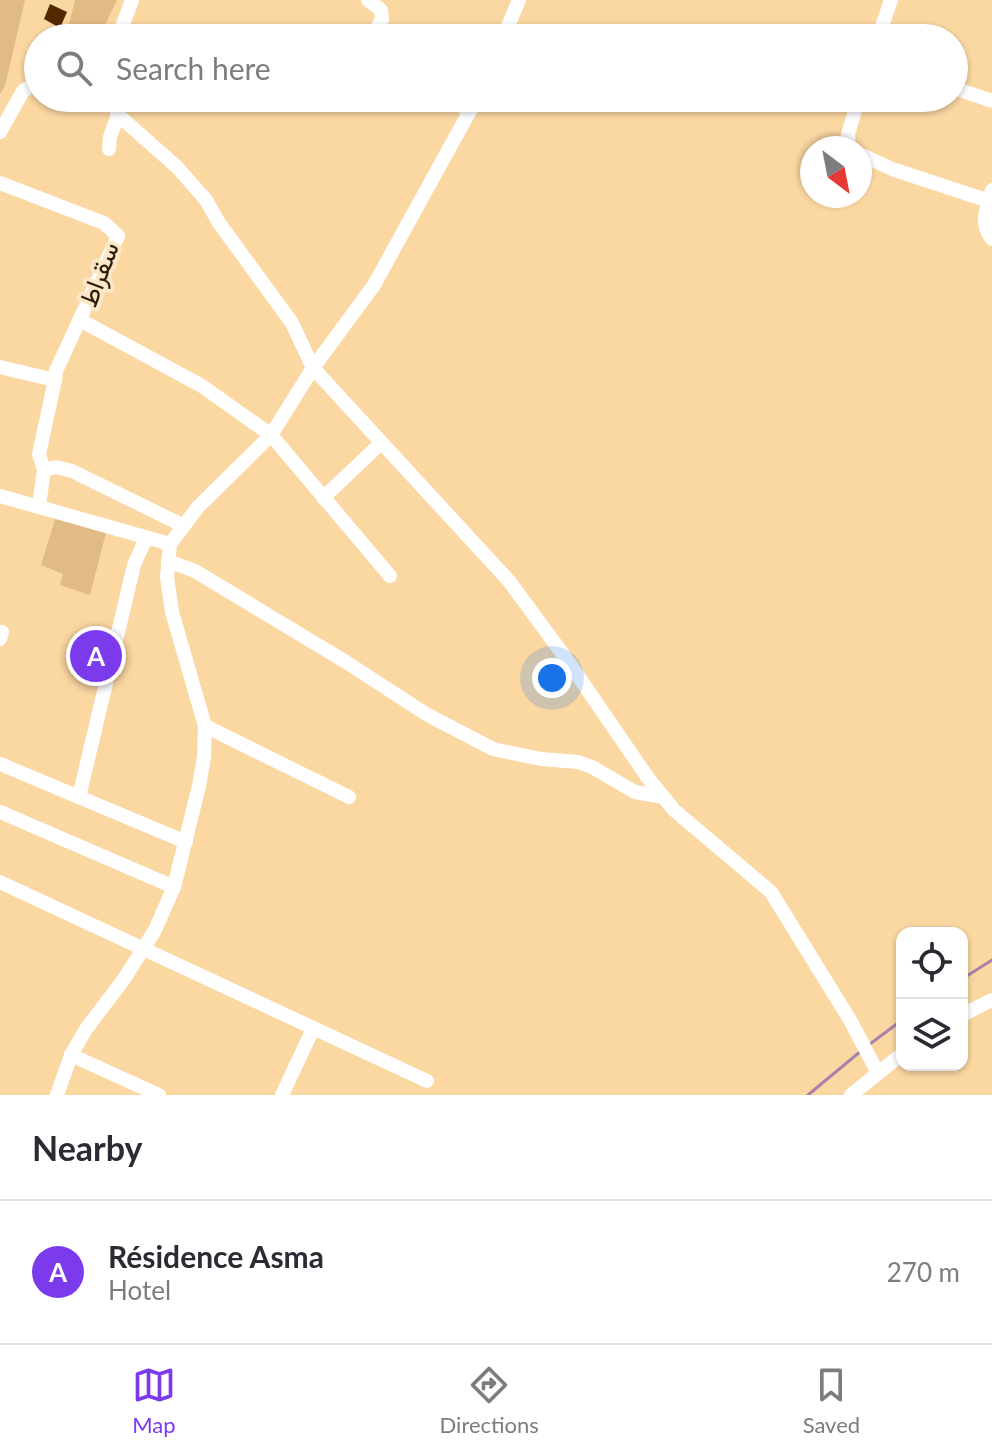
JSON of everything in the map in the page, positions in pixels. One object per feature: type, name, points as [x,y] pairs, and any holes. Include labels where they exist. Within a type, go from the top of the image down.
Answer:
[{"type":"street","points":[[123,24],[132,0]]},
{"type":"street","points":[[368,0],[385,5]]},
{"type":"street","points":[[509,24],[519,0]]},
{"type":"street","points":[[883,24],[891,0]]},
{"type":"street","points":[[0,132],[24,90]]},
{"type":"street","points":[[968,93],[992,101]]},
{"type":"street","points":[[117,112],[177,167],[206,200],[219,223],[292,323],[313,368],[509,581],[663,797],[674,810],[771,892],[878,1073]]},
{"type":"street","points":[[57,1095],[71,1055],[143,950],[174,887],[204,757],[205,726],[172,612],[168,561],[170,544],[182,525],[271,435],[313,368],[374,285],[470,112]]},
{"type":"street","points":[[848,136],[855,112]]},
{"type":"street","points":[[109,149],[118,115]]},
{"type":"street","points":[[872,160],[892,169],[990,196],[984,218],[985,230],[992,239]]},
{"type":"street","name":"سقراط","points":[[0,183],[104,223],[118,236],[56,371],[39,454],[44,470],[39,506]]},
{"type":"street","points":[[80,320],[202,386],[271,435],[390,576]]},
{"type":"street","points":[[0,367],[55,380]]},
{"type":"street","points":[[323,498],[381,443]]},
{"type":"street","points":[[44,470],[56,467],[72,471],[182,525]]},
{"type":"street","points":[[0,496],[170,544]]},
{"type":"street","points":[[79,797],[134,565],[146,538]]},
{"type":"street","points":[[168,561],[195,571],[426,714],[493,749],[541,759],[578,762],[635,792],[663,797]]},
{"type":"street","points":[[205,726],[349,797]]},
{"type":"street","points":[[0,764],[186,842]]},
{"type":"street","points":[[0,812],[174,887]]},
{"type":"street","points":[[0,882],[427,1081]]},
{"type":"street","points":[[968,1012],[992,1000]]},
{"type":"street","points":[[282,1095],[313,1029]]},
{"type":"street","points":[[71,1055],[159,1095]]},
{"type":"street","points":[[851,1095],[896,1059]]},
{"type":"shaded area","points":[[0,0],[25,0],[5,86],[0,94]]},
{"type":"shaded area","points":[[75,0],[117,0],[106,24],[69,24]]},
{"type":"shaded area","points":[[57,513],[108,525],[90,595],[60,585],[63,574],[41,565]]},
{"type":"building","points":[[50,4],[67,12],[62,24],[53,24],[44,19]]},
{"type":"waterway","points":[[968,975],[992,960]]},
{"type":"waterway","points":[[870,1044],[896,1024]]},
{"type":"waterway","points":[[808,1095],[861,1051]]},
{"type":"place","name":"Résidence Asma","points":[[96,656]]}]
